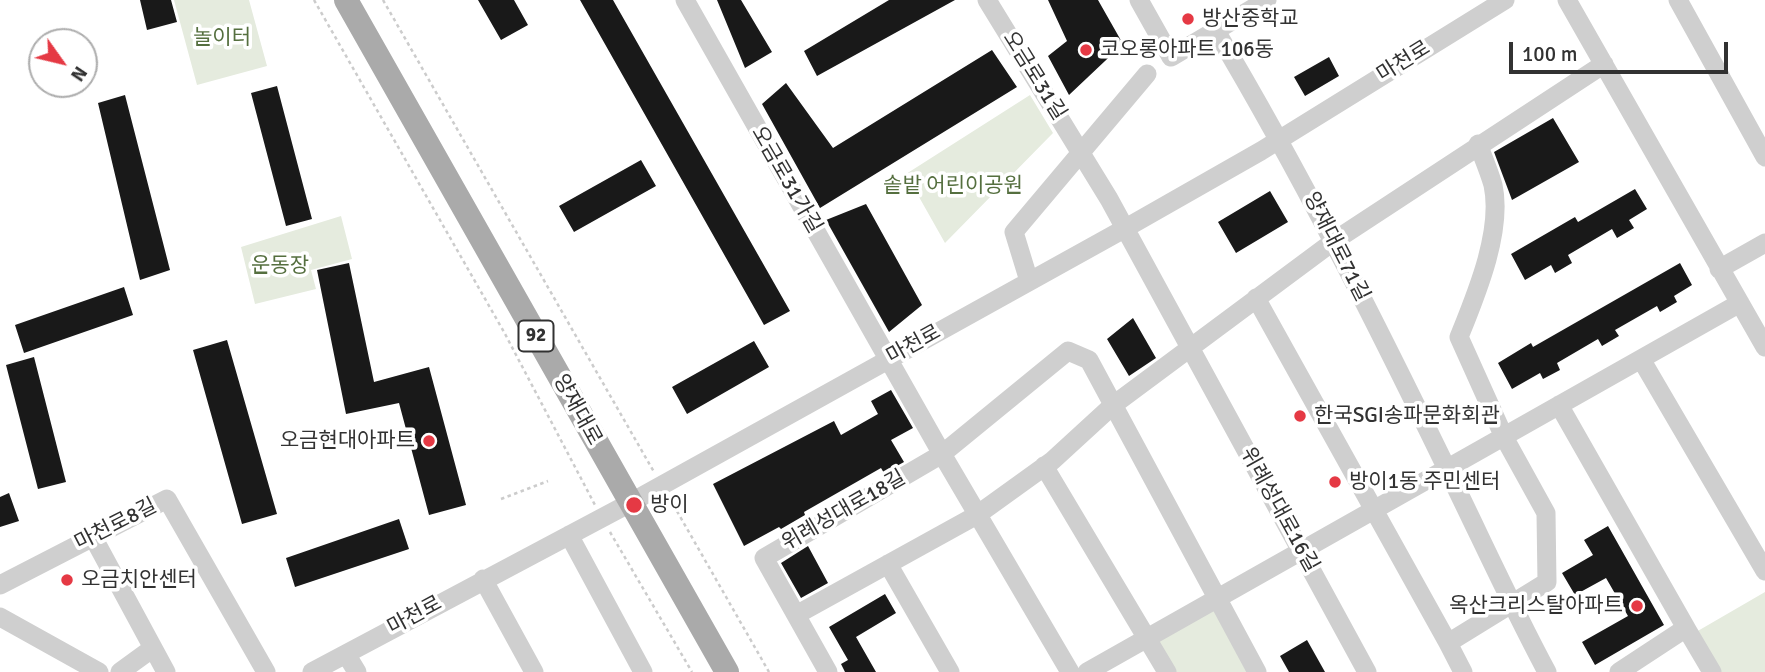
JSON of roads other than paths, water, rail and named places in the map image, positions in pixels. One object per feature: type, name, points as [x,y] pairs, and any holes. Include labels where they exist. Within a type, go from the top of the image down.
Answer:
[{"type":"main road","name":"양재대로","points":[[346,0],[727,672]]},
{"type":"street","name":"오금로31가길","points":[[685,0],[888,359]]},
{"type":"street","name":"오금로31길","points":[[987,0],[1081,152],[1124,229]]},
{"type":"street","points":[[1139,0],[1171,57],[1267,0]]},
{"type":"street","name":"마천로","points":[[312,672],[630,503],[1124,229],[1280,138],[1504,0]]},
{"type":"street","points":[[1567,0],[1765,347]]},
{"type":"street","points":[[1678,0],[1765,157]]},
{"type":"street","name":"양재대로71길","points":[[1216,31],[1280,138],[1334,241],[1447,469],[1511,606],[1548,672]]},
{"type":"street","points":[[828,672],[796,615],[977,515],[1044,466],[1112,407],[1334,241],[1478,144],[1604,64]]},
{"type":"street","points":[[1029,281],[1014,232],[1147,74]]},
{"type":"street","points":[[1448,643],[1547,582],[1546,513],[1504,437],[1459,337],[1480,285],[1493,223],[1493,186],[1478,144]]},
{"type":"street","name":"위례성대로16길","points":[[1124,229],[1367,672]]},
{"type":"street","points":[[1719,269],[1765,243]]},
{"type":"street","points":[[1256,298],[1463,672]]},
{"type":"street","points":[[1087,672],[1740,303]]},
{"type":"street","name":"위례성대로18길","points":[[796,615],[764,558],[942,454],[1068,351],[1089,360],[1112,407]]},
{"type":"street","points":[[888,359],[1070,672]]},
{"type":"street","points":[[1641,359],[1765,571]]},
{"type":"street","points":[[1559,405],[1712,672]]},
{"type":"street","points":[[1112,407],[1257,672]]},
{"type":"street","points":[[1044,466],[1167,672]]},
{"type":"street","name":"마천로8길","points":[[0,585],[167,499],[266,672]]},
{"type":"street","points":[[569,536],[642,672]]},
{"type":"street","points":[[93,537],[166,672]]},
{"type":"street","points":[[888,564],[950,672]]},
{"type":"street","points":[[483,579],[534,672]]},
{"type":"street","points":[[0,618],[99,672]]},
{"type":"street","points":[[1619,672],[1686,628]]},
{"type":"street","points":[[120,672],[153,648]]},
{"type":"street","points":[[346,654],[357,672]]},
{"type":"place","name":"방산중학교","points":[[1188,19]]},
{"type":"place","name":"코오롱아파트 106동","points":[[1086,50]]},
{"type":"place","name":"한국SGI송파문화회관","points":[[1300,416]]},
{"type":"place","name":"오금현대아파트","points":[[429,441]]},
{"type":"place","name":"방이1동 주민센터","points":[[1335,482]]},
{"type":"place","name":"방이","points":[[634,505]]},
{"type":"place","name":"오금치안센터","points":[[67,580]]},
{"type":"place","name":"옥산크리스탈아파트","points":[[1637,606]]},
{"type":"park label","name":"놀이터","points":[[222,38]]},
{"type":"park label","name":"솥밭 어린이공원","points":[[953,186]]},
{"type":"park label","name":"운동장","points":[[280,266]]}]
